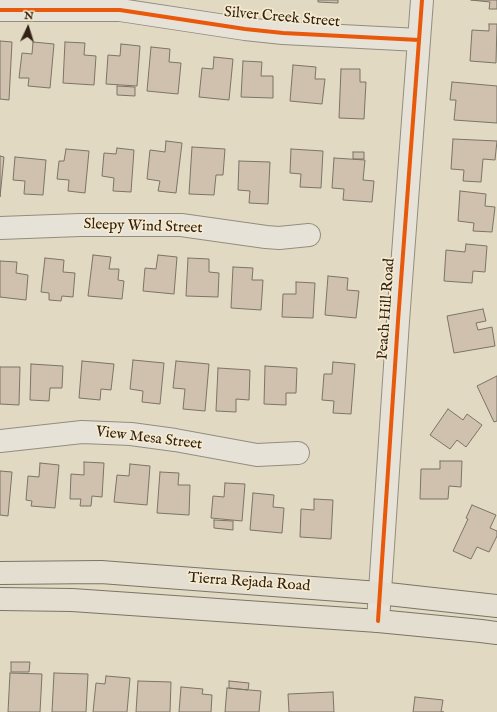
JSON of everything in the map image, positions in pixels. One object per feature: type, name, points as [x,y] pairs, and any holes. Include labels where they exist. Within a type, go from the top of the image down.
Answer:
[{"type":"main road","name":"Tierra Rejada Road","points":[[0,573],[101,572],[379,593],[497,606]]},
{"type":"main road","name":"Tierra Rejada Road","points":[[0,599],[72,600],[378,621],[481,631],[497,634]]},
{"type":"street","name":"Peach Hill Road","points":[[378,621],[422,0]]},
{"type":"street","name":"Silver Creek Street","points":[[0,10],[120,10],[253,30],[419,40]]},
{"type":"street","name":"Sleepy Wind Street","points":[[0,228],[80,225],[181,225],[266,237],[279,238],[309,236]]},
{"type":"street","name":"View Mesa Street","points":[[0,441],[82,432],[131,434],[257,455],[298,453]]},
{"type":"building","points":[[318,0],[338,0],[338,3],[318,2]]},
{"type":"building","points":[[471,0],[497,0],[497,9],[489,9],[490,2]]},
{"type":"building","points":[[489,24],[497,24],[496,63],[470,61],[472,30],[489,31]]},
{"type":"building","points":[[0,41],[12,42],[9,100],[0,99]]},
{"type":"building","points":[[33,42],[54,44],[50,88],[28,86],[29,78],[19,78],[22,53],[32,54]]},
{"type":"building","points":[[65,42],[85,43],[84,55],[96,56],[94,85],[63,83]]},
{"type":"building","points":[[121,44],[140,46],[137,86],[106,84],[108,55],[120,56]]},
{"type":"building","points":[[151,47],[170,49],[169,62],[181,63],[178,94],[147,91]]},
{"type":"building","points":[[214,57],[233,59],[229,100],[199,97],[202,68],[213,69]]},
{"type":"building","points":[[243,61],[262,62],[261,76],[273,76],[273,98],[241,97]]},
{"type":"building","points":[[293,65],[316,67],[315,79],[325,79],[322,104],[290,101]]},
{"type":"building","points":[[341,69],[360,69],[360,82],[366,82],[364,119],[339,118]]},
{"type":"building","points":[[452,82],[497,86],[497,123],[454,120],[456,100],[450,100]]},
{"type":"building","points":[[117,86],[135,87],[135,96],[117,95]]},
{"type":"building","points":[[453,139],[497,141],[495,160],[483,159],[481,182],[463,181],[464,170],[451,169]]},
{"type":"building","points":[[166,141],[182,143],[176,193],[158,191],[160,181],[147,179],[150,150],[165,152]]},
{"type":"building","points":[[192,147],[225,149],[223,175],[216,175],[214,195],[189,194]]},
{"type":"building","points":[[117,148],[134,150],[131,192],[113,191],[114,178],[102,176],[104,153],[116,154]]},
{"type":"building","points":[[66,149],[89,151],[85,193],[68,191],[69,180],[57,179],[59,161],[64,161]]},
{"type":"building","points":[[291,149],[323,151],[321,188],[300,187],[301,174],[290,173]]},
{"type":"building","points":[[353,152],[364,152],[364,159],[353,159]]},
{"type":"building","points":[[0,156],[4,157],[0,197]]},
{"type":"building","points":[[15,157],[46,160],[43,195],[24,194],[25,181],[13,180]]},
{"type":"building","points":[[334,158],[365,160],[363,180],[374,181],[372,202],[343,200],[344,189],[332,188]]},
{"type":"building","points":[[239,161],[270,162],[268,204],[249,203],[250,191],[238,190]]},
{"type":"building","points":[[460,191],[486,194],[485,206],[495,207],[492,232],[473,231],[474,223],[458,221]]},
{"type":"building","points":[[466,244],[487,246],[485,272],[473,271],[472,283],[444,281],[446,250],[465,252]]},
{"type":"building","points":[[93,255],[111,257],[109,269],[119,269],[118,280],[124,281],[122,299],[88,296]]},
{"type":"building","points":[[158,255],[177,257],[174,294],[143,291],[145,268],[156,269]]},
{"type":"building","points":[[45,258],[64,260],[63,272],[75,273],[73,297],[62,296],[61,301],[49,300],[49,293],[41,292]]},
{"type":"building","points":[[188,258],[209,259],[209,272],[219,273],[218,297],[186,296]]},
{"type":"building","points":[[0,261],[17,262],[16,273],[28,275],[26,300],[0,297]]},
{"type":"building","points":[[233,267],[253,268],[252,280],[263,280],[261,310],[231,308]]},
{"type":"building","points":[[328,276],[348,278],[347,290],[359,291],[356,318],[325,315]]},
{"type":"building","points":[[296,282],[315,283],[313,318],[282,317],[283,294],[296,294]]},
{"type":"building","points":[[483,309],[486,321],[476,323],[478,330],[492,327],[495,346],[454,353],[447,316]]},
{"type":"building","points":[[133,360],[164,363],[160,404],[142,402],[143,391],[130,389]]},
{"type":"building","points":[[82,361],[114,364],[111,390],[101,389],[100,400],[79,398]]},
{"type":"building","points":[[176,361],[209,364],[205,411],[183,409],[185,389],[173,388]]},
{"type":"building","points":[[333,362],[355,364],[351,414],[333,413],[334,401],[322,400],[324,374],[332,374]]},
{"type":"building","points":[[31,364],[63,366],[62,388],[50,388],[49,401],[30,400]]},
{"type":"building","points":[[265,366],[297,368],[296,393],[286,393],[286,405],[264,404]]},
{"type":"building","points":[[0,367],[20,367],[19,405],[0,404]]},
{"type":"building","points":[[218,368],[250,370],[249,400],[236,399],[236,412],[216,411]]},
{"type":"building","points":[[497,376],[497,421],[494,422],[477,386]]},
{"type":"building","points":[[448,409],[463,420],[467,414],[482,425],[466,447],[457,440],[450,449],[430,435]]},
{"type":"building","points":[[440,461],[462,461],[461,487],[449,486],[448,499],[420,499],[421,469],[440,469]]},
{"type":"building","points":[[84,462],[104,463],[102,497],[92,496],[91,506],[80,506],[81,499],[70,499],[71,474],[84,475]]},
{"type":"building","points":[[40,463],[59,465],[55,508],[31,506],[32,501],[26,500],[28,476],[39,477]]},
{"type":"building","points":[[130,464],[150,466],[147,505],[114,502],[117,475],[129,476]]},
{"type":"building","points":[[0,471],[12,472],[8,516],[0,515]]},
{"type":"building","points":[[160,472],[179,473],[178,485],[190,485],[189,515],[157,513]]},
{"type":"building","points":[[225,483],[245,484],[242,521],[211,518],[213,496],[224,497]]},
{"type":"building","points":[[253,493],[274,495],[273,507],[284,508],[282,533],[250,530]]},
{"type":"building","points":[[314,499],[333,500],[331,539],[300,537],[301,509],[314,510]]},
{"type":"building","points":[[472,505],[496,515],[490,528],[497,531],[497,536],[489,552],[477,547],[471,559],[453,551],[468,519],[466,518]]},
{"type":"building","points":[[214,520],[233,521],[233,530],[214,528]]},
{"type":"building","points":[[11,662],[30,662],[29,672],[11,672]]},
{"type":"building","points":[[10,673],[42,674],[40,712],[8,712]]},
{"type":"building","points":[[54,673],[88,674],[86,712],[52,712]]},
{"type":"building","points":[[106,676],[130,678],[127,712],[93,712],[96,683],[105,684]]},
{"type":"building","points":[[138,681],[171,682],[170,712],[136,712]]},
{"type":"building","points":[[229,681],[249,683],[248,690],[229,688]]},
{"type":"building","points":[[181,687],[203,689],[202,694],[212,695],[211,712],[179,712]]},
{"type":"building","points":[[227,688],[261,691],[259,712],[225,712]]},
{"type":"building","points":[[333,692],[334,712],[289,712],[288,694]]},
{"type":"building","points":[[415,697],[443,700],[441,712],[413,712]]},
{"type":"cycle path","points":[[378,621],[398,321],[422,0]]},
{"type":"cycle path","points":[[0,10],[120,10],[245,29],[283,33],[419,40]]}]
